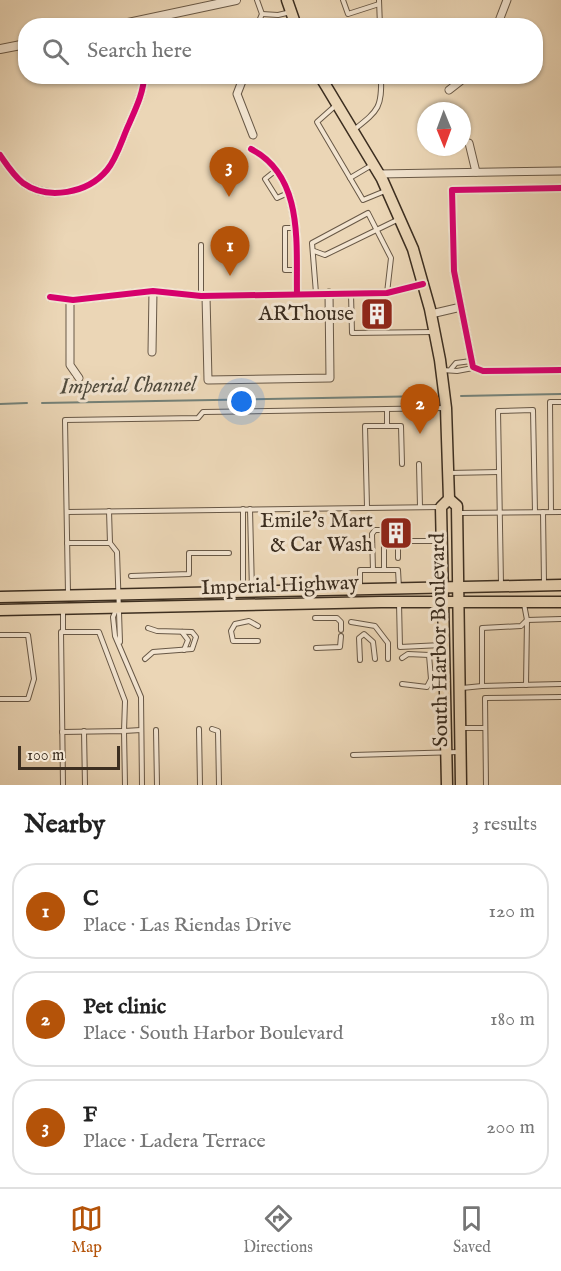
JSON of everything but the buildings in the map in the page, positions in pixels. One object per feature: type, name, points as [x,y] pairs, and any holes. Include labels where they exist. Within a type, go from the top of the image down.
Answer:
[{"type":"main road","points":[[287,0],[293,18]]},
{"type":"main road","points":[[324,84],[376,169],[401,218]]},
{"type":"main road","name":"South Harbor Boulevard","points":[[401,218],[413,249],[446,369],[447,472],[442,541],[442,603],[447,785]]},
{"type":"main road","name":"South Harbor Boulevard","points":[[445,503],[457,506],[461,785]]},
{"type":"main road","name":"Imperial Highway","points":[[0,597],[561,585]]},
{"type":"main road","points":[[199,608],[210,602],[245,601],[248,592]]},
{"type":"main road","name":"Imperial Highway","points":[[0,610],[118,607],[199,608],[399,602],[561,602]]},
{"type":"street","points":[[159,18],[233,0]]},
{"type":"street","points":[[500,18],[507,0]]},
{"type":"street","points":[[0,49],[18,46]]},
{"type":"street","points":[[0,155],[16,176],[37,190],[61,193],[90,183],[103,175],[112,163],[142,84]]},
{"type":"street","points":[[241,84],[237,94],[253,135]]},
{"type":"street","points":[[449,90],[457,84]]},
{"type":"street","points":[[251,149],[262,155],[275,171],[294,206],[297,228],[297,294]]},
{"type":"street","points":[[471,151],[476,172]]},
{"type":"street","points":[[376,169],[476,172],[561,171]]},
{"type":"street","points":[[561,188],[452,190],[454,271],[472,364],[478,370],[561,370]]},
{"type":"street","points":[[50,297],[70,300],[153,291],[204,296],[387,293],[423,284]]},
{"type":"street","points":[[152,352],[153,291]]},
{"type":"street","points":[[204,296],[208,380],[330,378],[328,293]]},
{"type":"street","points":[[70,300],[70,365],[79,378]]},
{"type":"street","points":[[431,314],[461,306]]},
{"type":"lane","points":[[258,0],[262,14],[260,18]]},
{"type":"lane","points":[[343,0],[346,12],[379,2],[380,18]]},
{"type":"lane","points":[[262,14],[291,12]]},
{"type":"lane","points":[[352,131],[372,117],[381,103],[381,84]]},
{"type":"lane","points":[[336,106],[317,122],[363,200],[387,190]]},
{"type":"lane","points":[[350,178],[376,169]]},
{"type":"lane","points":[[275,171],[265,179],[277,198],[288,192]]},
{"type":"lane","points":[[316,293],[312,243],[368,213],[390,258],[387,293]]},
{"type":"lane","points":[[314,251],[325,255],[401,218]]},
{"type":"lane","points":[[297,228],[285,228],[285,270],[297,270]]},
{"type":"lane","points":[[201,244],[204,296]]},
{"type":"lane","points":[[351,293],[352,333],[435,332]]},
{"type":"lane","points":[[446,369],[456,363],[472,364]]},
{"type":"lane","points":[[446,369],[458,371],[472,364]]},
{"type":"lane","points":[[551,512],[549,402],[561,402]]},
{"type":"lane","points":[[68,596],[65,420],[198,418],[203,412],[446,408]]},
{"type":"lane","points":[[387,409],[387,426]]},
{"type":"lane","points":[[501,587],[498,411],[533,410],[535,512]]},
{"type":"lane","points":[[367,507],[365,426],[401,426],[402,464]]},
{"type":"lane","points":[[419,464],[420,507]]},
{"type":"lane","points":[[447,472],[499,472]]},
{"type":"lane","points":[[67,512],[420,507],[445,503]]},
{"type":"lane","points":[[243,509],[248,592]]},
{"type":"lane","points":[[248,592],[250,509]]},
{"type":"lane","points":[[109,511],[110,543],[117,552],[117,594],[121,617],[120,644]]},
{"type":"lane","points":[[543,512],[544,586]]},
{"type":"lane","points":[[457,513],[561,512]]},
{"type":"lane","points":[[373,570],[372,534],[375,530],[381,530],[384,534],[384,570]]},
{"type":"lane","points":[[398,558],[398,541],[442,541]]},
{"type":"lane","points":[[67,543],[110,543]]},
{"type":"lane","points":[[131,576],[189,574],[189,553],[229,553]]},
{"type":"lane","points":[[360,589],[360,570],[398,568],[399,588]]},
{"type":"lane","points":[[399,602],[400,647],[443,645]]},
{"type":"lane","points":[[524,603],[527,620],[526,685]]},
{"type":"lane","points":[[118,607],[113,617],[113,630],[141,697],[142,785]]},
{"type":"lane","points":[[63,608],[63,632],[61,632],[63,785]]},
{"type":"lane","points":[[315,618],[337,618],[341,622],[341,630]]},
{"type":"lane","points":[[482,686],[482,628],[521,626],[527,620],[561,619]]},
{"type":"lane","points":[[258,626],[244,621],[234,624],[231,632],[233,641],[258,641]]},
{"type":"lane","points":[[351,622],[375,626],[388,643],[388,659]]},
{"type":"lane","points":[[145,659],[153,652],[192,649],[196,637],[192,632],[157,631],[148,628]]},
{"type":"lane","points":[[180,631],[188,640],[184,651]]},
{"type":"lane","points":[[63,632],[99,632],[125,701],[125,785]]},
{"type":"lane","points":[[360,660],[359,638],[364,634],[373,642],[375,659]]},
{"type":"lane","points":[[0,635],[28,635],[34,680],[28,699],[0,699]]},
{"type":"lane","points":[[316,648],[340,647],[341,636]]},
{"type":"lane","points":[[402,658],[408,654],[429,655],[431,679],[427,687],[402,684]]},
{"type":"lane","points":[[459,688],[561,684]]},
{"type":"lane","points":[[486,785],[485,698],[561,697]]},
{"type":"lane","points":[[460,728],[485,728]]},
{"type":"lane","points":[[199,729],[200,785]]},
{"type":"lane","points":[[212,729],[218,731],[219,785]]},
{"type":"lane","points":[[62,732],[141,730]]},
{"type":"lane","points":[[156,730],[157,785]]},
{"type":"lane","points":[[84,731],[85,785]]},
{"type":"lane","points":[[353,755],[460,752]]},
{"type":"waterway","name":"Imperial Channel","points":[[461,396],[561,394]]},
{"type":"waterway","name":"Imperial Channel","points":[[42,403],[430,396]]},
{"type":"waterway","name":"Imperial Channel","points":[[0,404],[27,403]]},
{"type":"cycle path","points":[[0,155],[16,177],[33,189],[56,193],[79,189],[99,178],[114,160],[139,101],[143,84]]},
{"type":"cycle path","points":[[251,149],[268,161],[280,176],[289,194],[296,233],[297,294]]},
{"type":"cycle path","points":[[561,188],[452,190],[454,271],[473,367],[483,371],[561,370]]},
{"type":"cycle path","points":[[50,297],[73,300],[153,291],[201,296],[387,293],[423,284]]},
{"type":"place","name":"F","points":[[229,197]]},
{"type":"place","name":"C","points":[[230,276]]},
{"type":"place","name":"ARThouse","points":[[377,314]]},
{"type":"place","name":"Pet clinic","points":[[420,434]]},
{"type":"place","name":"Emile's Mart & Car Wash","points":[[396,533]]}]
